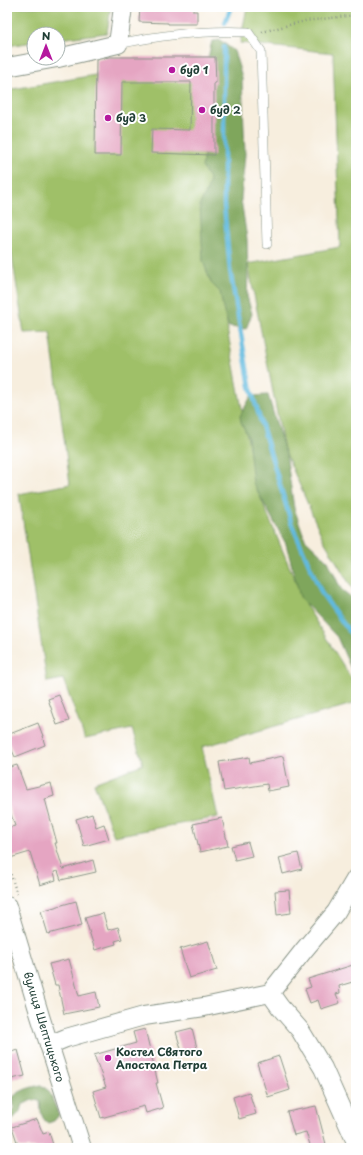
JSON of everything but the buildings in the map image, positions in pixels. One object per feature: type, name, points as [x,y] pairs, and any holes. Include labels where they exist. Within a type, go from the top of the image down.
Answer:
[{"type":"street","points":[[66,56],[118,44],[123,7]]},
{"type":"street","points":[[7,66],[26,63]]},
{"type":"street","points":[[49,1045],[66,1038],[144,1016],[204,1008],[270,993],[336,912],[356,878]]},
{"type":"street","name":"вулиця Шептицького","points":[[7,906],[82,1148]]},
{"type":"street","points":[[270,993],[280,1008],[300,1030],[323,1068],[356,1142]]},
{"type":"lane","points":[[118,44],[144,39],[222,31],[248,32],[261,52],[267,244]]},
{"type":"path","points":[[248,32],[262,32],[305,21],[356,15]]},
{"type":"green space","points":[[7,7],[111,7],[107,33],[66,38],[66,26],[26,26],[26,43],[7,46]]},
{"type":"green space","points":[[247,7],[356,7],[356,595],[323,539],[284,449],[248,264],[340,247],[333,53],[240,43]]},
{"type":"green space","points":[[220,40],[234,51],[242,77],[245,154],[241,199],[247,239],[247,296],[252,314],[246,329],[229,327],[224,313],[220,292],[211,283],[203,261],[200,204],[207,191],[210,180],[202,167],[204,153],[208,58],[212,41]]},
{"type":"green space","points":[[201,57],[228,334],[257,489],[304,602],[356,686],[356,703],[202,747],[218,817],[114,836],[94,783],[143,764],[132,729],[85,739],[63,679],[47,682],[19,494],[70,484],[50,332],[24,333],[7,224],[7,90]]},
{"type":"green space","points":[[268,395],[286,454],[294,508],[305,539],[328,561],[341,589],[356,601],[356,680],[337,637],[300,597],[286,544],[253,483],[248,437],[241,422],[240,416],[251,396]]},
{"type":"green space","points":[[41,1085],[49,1091],[59,1115],[54,1121],[48,1123],[45,1121],[41,1113],[40,1101],[32,1100],[22,1105],[20,1112],[7,1125],[7,1116],[14,1109],[13,1097],[22,1091]]},
{"type":"waterway","points":[[225,23],[231,7]]},
{"type":"waterway","points":[[224,47],[224,205],[230,270],[250,386],[292,525],[322,594],[356,641]]},
{"type":"place","name":"буд 1","points":[[172,70]]},
{"type":"place","name":"буд 2","points":[[202,110]]},
{"type":"place","name":"буд 3","points":[[108,118]]},
{"type":"place","name":"Костел Святого Апостола Петра","points":[[108,1058]]}]
